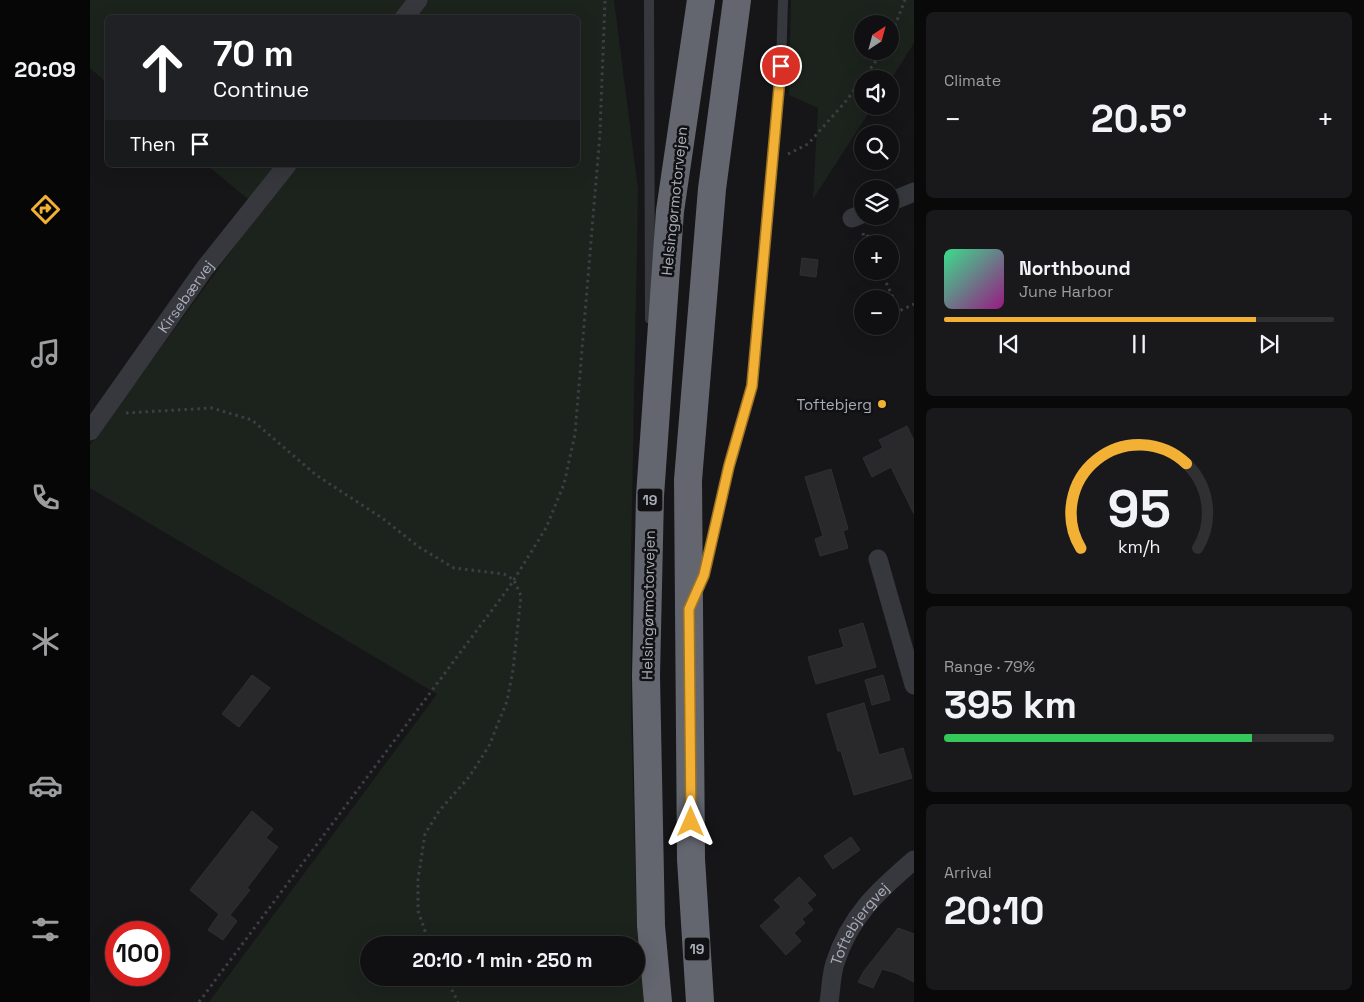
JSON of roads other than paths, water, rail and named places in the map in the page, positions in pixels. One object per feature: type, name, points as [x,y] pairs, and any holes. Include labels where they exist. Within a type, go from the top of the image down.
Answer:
[{"type":"highway","name":"Helsingørmotorvejen","points":[[658,1002],[651,926],[646,676],[650,496],[670,211],[701,0]]},
{"type":"highway","name":"19","points":[[700,1002],[691,859],[688,480],[712,189],[737,0]]},
{"type":"street","points":[[406,15],[418,0]]},
{"type":"street","name":"Kirsebærvej","points":[[90,431],[205,268],[285,167]]},
{"type":"street","points":[[899,198],[914,192]]},
{"type":"street","points":[[878,559],[914,685]]},
{"type":"street","name":"Toftebjergvej","points":[[829,1002],[834,965],[852,923],[880,889],[914,860]]},
{"type":"lane","points":[[648,0],[650,327]]},
{"type":"lane","points":[[689,609],[704,575],[729,466],[752,386],[781,66],[783,0]]},
{"type":"lane","points":[[650,347],[650,496]]},
{"type":"place","name":"Toftebjerg","points":[[882,404]]}]
